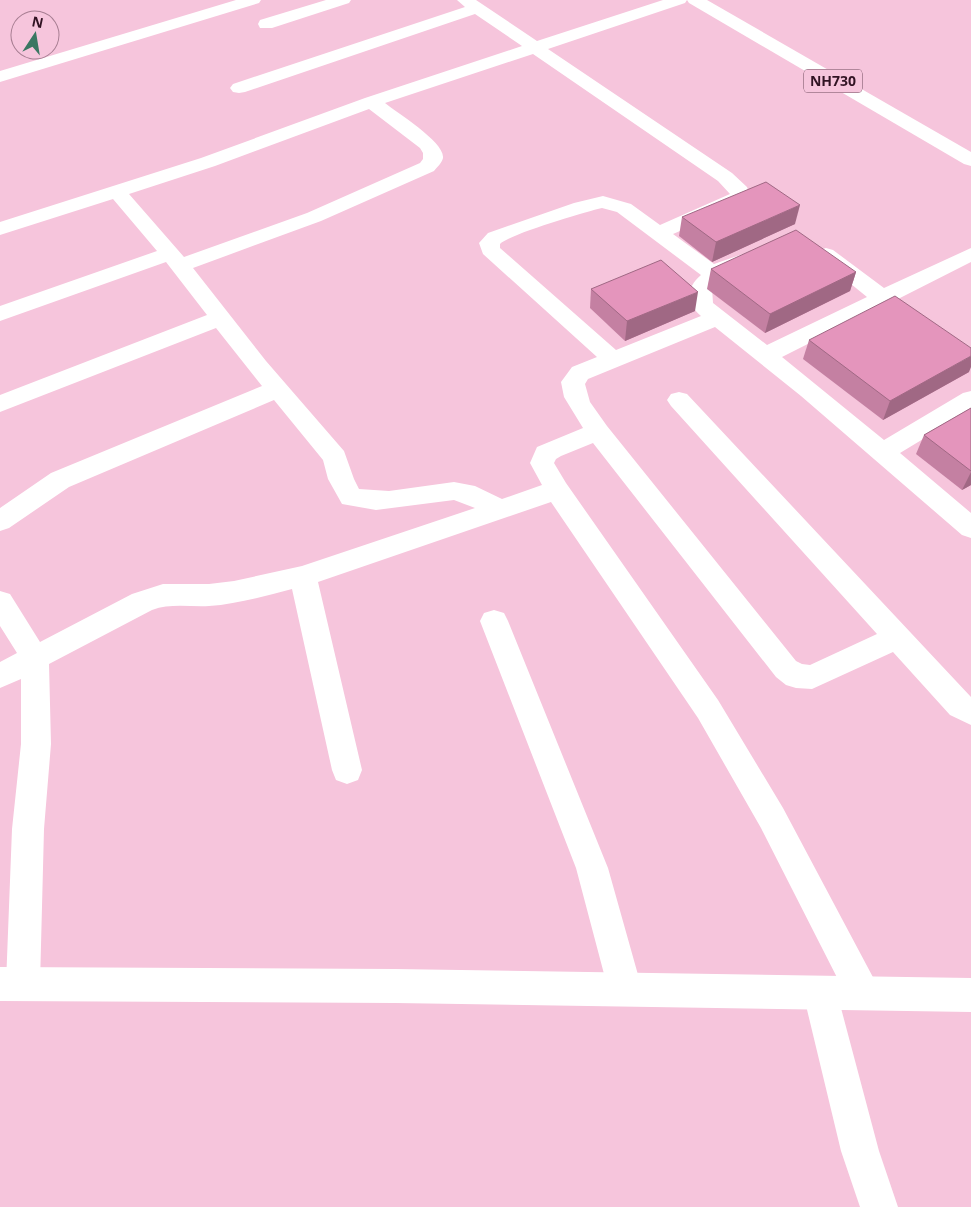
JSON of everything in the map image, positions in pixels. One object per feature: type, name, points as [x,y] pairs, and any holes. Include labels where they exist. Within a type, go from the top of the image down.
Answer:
[{"type":"main road","points":[[0,77],[253,0]]},
{"type":"main road","points":[[266,24],[343,0]]},
{"type":"main road","points":[[0,229],[208,162],[371,102],[679,0]]},
{"type":"main road","name":"NH730","points":[[695,0],[971,160]]},
{"type":"main road","points":[[239,88],[472,4],[725,177],[740,191],[740,196],[732,201],[658,233]]},
{"type":"main road","points":[[0,314],[314,217],[427,166],[433,160],[433,153],[426,144],[371,102]]},
{"type":"main road","points":[[117,192],[175,259],[220,318],[335,457],[341,479],[351,497],[363,501],[378,502],[454,491],[466,493],[499,508]]},
{"type":"main road","points":[[614,360],[490,250],[489,243],[495,237],[510,231],[581,206],[603,202],[624,208],[714,274]]},
{"type":"main road","points":[[808,242],[882,298],[971,359]]},
{"type":"main road","points":[[761,252],[714,274],[701,286],[700,296],[703,306],[766,355],[971,528]]},
{"type":"main road","points":[[766,355],[971,254]]},
{"type":"main road","points":[[0,404],[220,318]]},
{"type":"main road","points":[[716,318],[580,373],[574,379],[572,386],[575,395],[598,432],[786,669],[796,676],[812,677],[897,638]]},
{"type":"main road","points":[[0,521],[60,480],[278,389]]},
{"type":"main road","points":[[883,452],[971,399]]},
{"type":"main road","points":[[679,400],[960,706],[971,712]]},
{"type":"main road","points":[[598,432],[546,453],[542,463],[557,490],[708,708],[772,818],[863,993]]},
{"type":"main road","points":[[0,676],[142,602],[163,595],[209,595],[234,592],[302,576],[557,490]]},
{"type":"main road","points":[[302,576],[347,770]]},
{"type":"main road","points":[[0,602],[35,658],[36,744],[11,984],[625,989],[971,995]]},
{"type":"main road","points":[[494,621],[592,868],[625,989]]},
{"type":"main road","points":[[820,992],[860,1151],[879,1207]]},
{"type":"building","points":[[766,182],[800,205],[716,242],[682,217]]},
{"type":"building","points":[[796,230],[856,272],[770,314],[711,269]]},
{"type":"building","points":[[661,260],[698,292],[627,321],[591,289]]},
{"type":"building","points":[[895,296],[971,348],[971,356],[890,401],[809,340]]},
{"type":"building","points":[[971,408],[971,471],[924,435]]}]
